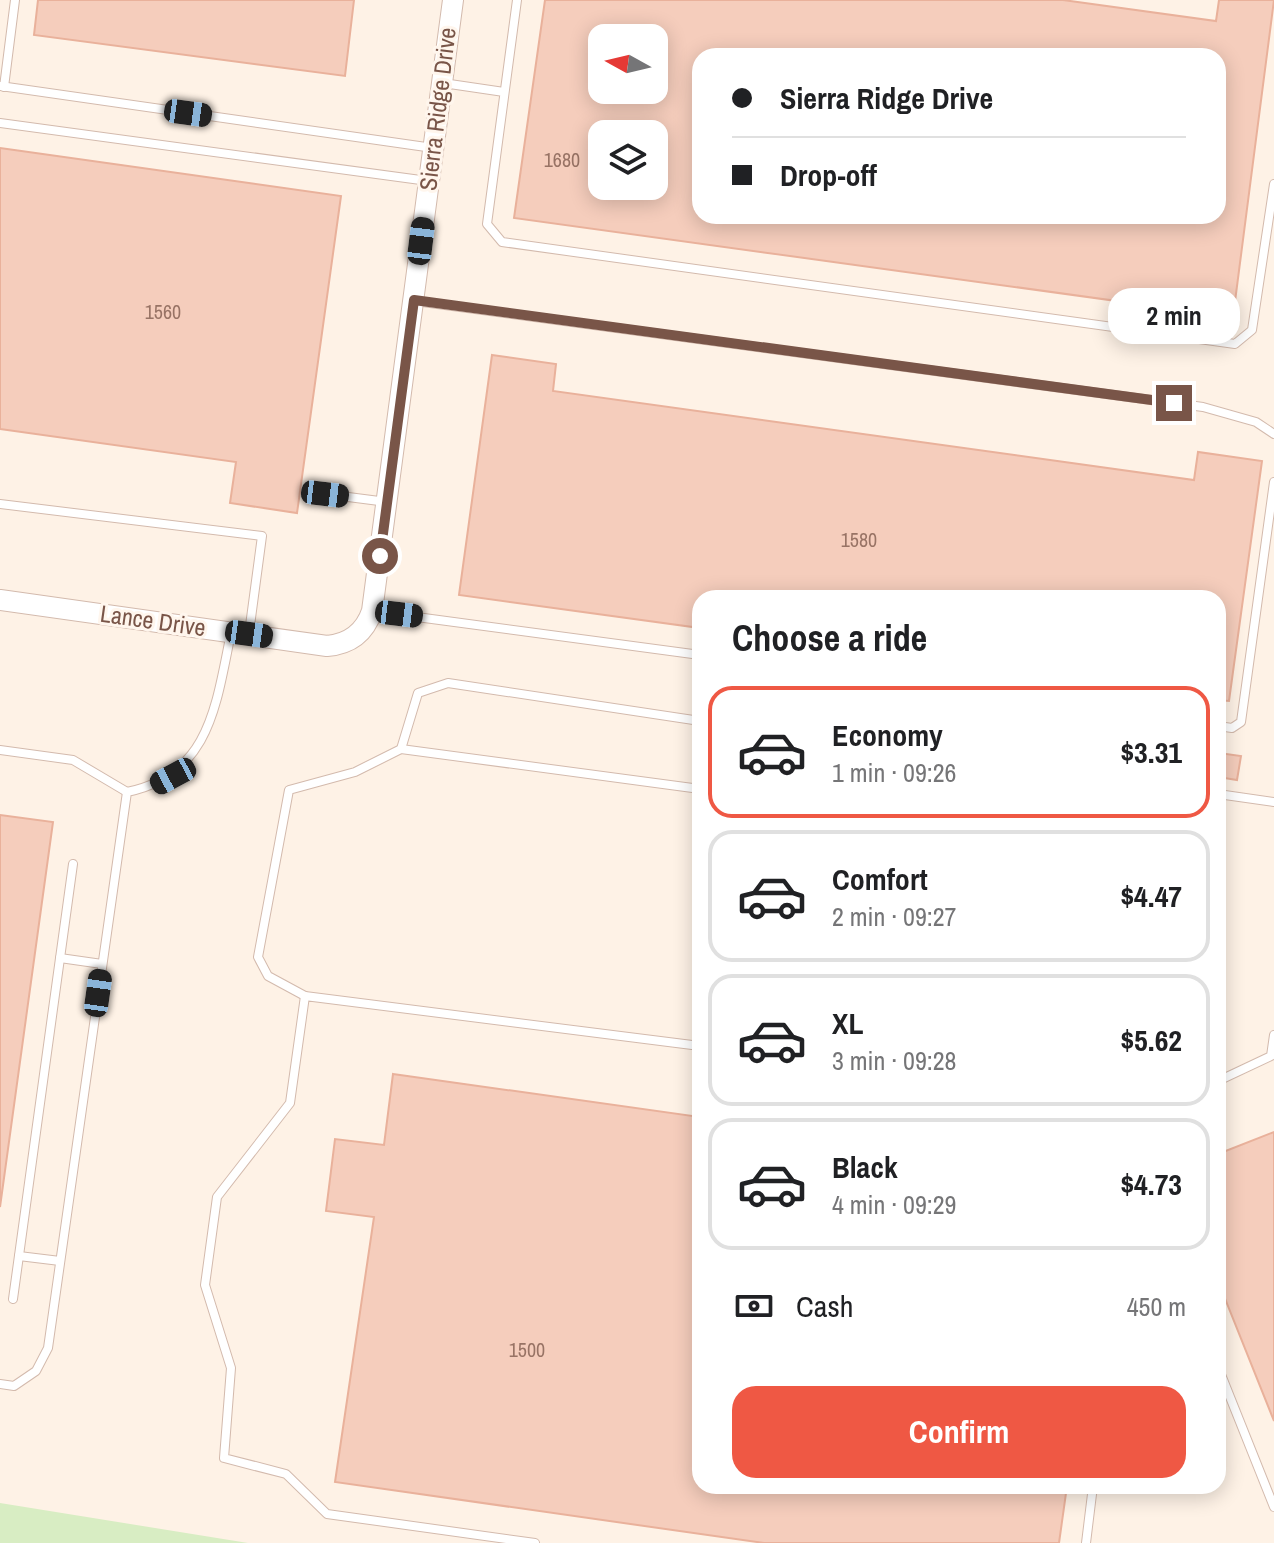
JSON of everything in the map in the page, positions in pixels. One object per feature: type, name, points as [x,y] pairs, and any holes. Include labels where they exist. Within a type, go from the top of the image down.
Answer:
[{"type":"street","name":"Sierra Ridge Drive","points":[[352,640],[363,629],[372,611],[453,0]]},
{"type":"street","name":"Lance Drive","points":[[0,600],[327,646],[352,640]]},
{"type":"lane","points":[[15,0],[2,86],[434,148]]},
{"type":"lane","points":[[517,0],[487,224],[502,242],[1235,344],[1252,330],[1274,184]]},
{"type":"lane","points":[[442,83],[504,92]]},
{"type":"lane","points":[[0,123],[429,181]]},
{"type":"lane","points":[[414,300],[1203,407],[1256,422],[1274,434]]},
{"type":"lane","points":[[1226,727],[1232,728],[1241,722],[1274,482]]},
{"type":"lane","points":[[325,494],[387,502]]},
{"type":"lane","points":[[0,504],[262,536],[240,633],[218,696],[190,759],[173,776],[151,787],[127,792],[73,760],[0,750]]},
{"type":"lane","points":[[372,611],[692,654]]},
{"type":"lane","points":[[401,749],[418,693],[448,683],[692,720]]},
{"type":"lane","points":[[692,788],[401,749],[355,772],[289,790],[258,957],[268,976],[305,996],[692,1045]]},
{"type":"lane","points":[[0,1384],[14,1386],[36,1371],[48,1348],[127,792]]},
{"type":"lane","points":[[1226,795],[1274,802]]},
{"type":"lane","points":[[13,1299],[73,864]]},
{"type":"lane","points":[[60,958],[102,964]]},
{"type":"lane","points":[[305,996],[290,1103],[217,1197],[205,1285],[231,1368],[224,1458],[286,1474],[327,1514],[535,1543]]},
{"type":"lane","points":[[1226,1077],[1273,1056],[1274,1035]]},
{"type":"lane","points":[[19,1256],[60,1261]]},
{"type":"lane","points":[[1226,1387],[1274,1507]]},
{"type":"lane","points":[[1086,1543],[1092,1494]]},
{"type":"green space","points":[[0,1503],[248,1543],[0,1543]]},
{"type":"building","points":[[38,0],[354,0],[345,76],[34,35]]},
{"type":"building","points":[[545,0],[1063,0],[1216,21],[1219,0],[1274,0],[1233,317],[514,218]]},
{"type":"building","points":[[0,148],[341,196],[297,513],[230,503],[236,462],[0,429]]},
{"type":"building","points":[[492,355],[556,364],[553,391],[1194,480],[1198,452],[1262,461],[1229,701],[1226,701],[1226,590],[692,590],[692,627],[459,595]]},
{"type":"building","points":[[1226,754],[1241,756],[1237,780],[1226,778]]},
{"type":"building","points":[[0,815],[53,822],[0,1207]]},
{"type":"building","points":[[393,1074],[692,1116],[692,1494],[1066,1494],[1059,1543],[764,1543],[335,1482],[374,1217],[326,1211],[335,1139],[384,1145]]},
{"type":"building","points":[[1274,1132],[1274,1421],[1226,1301],[1226,1151]]},
{"type":"route","points":[[380,556],[414,300],[1174,403]]}]
